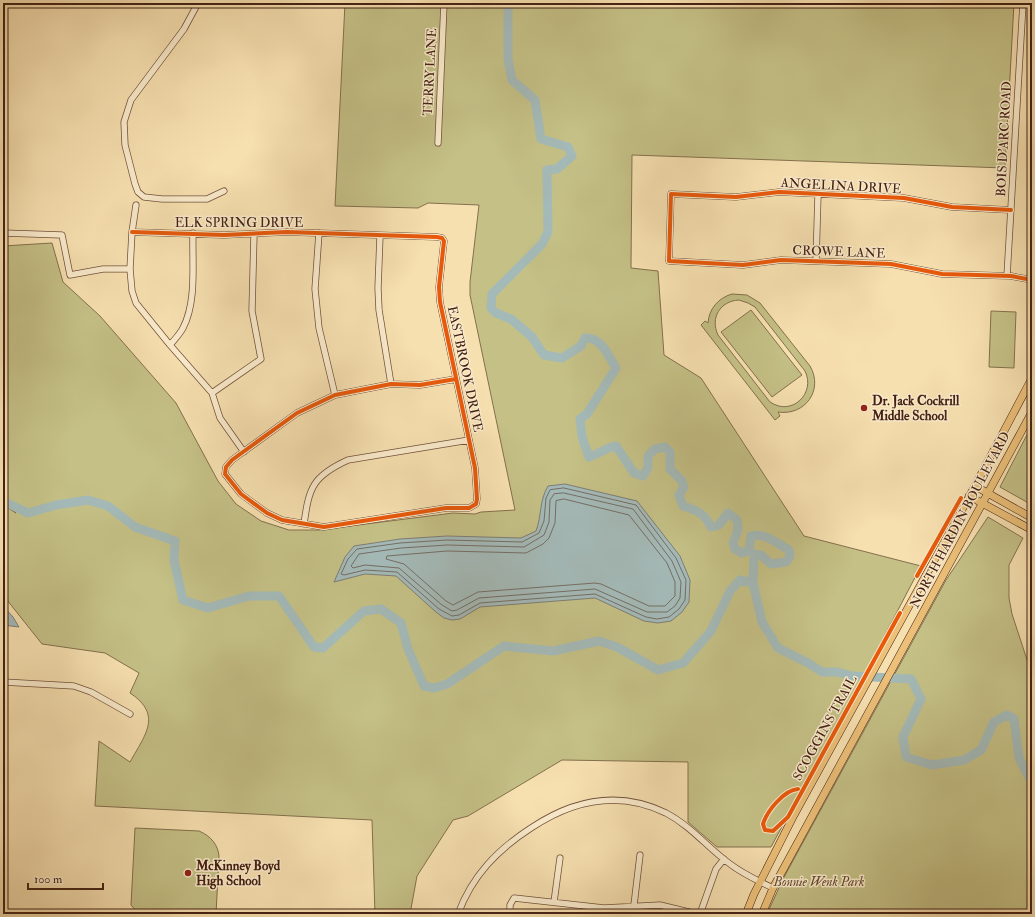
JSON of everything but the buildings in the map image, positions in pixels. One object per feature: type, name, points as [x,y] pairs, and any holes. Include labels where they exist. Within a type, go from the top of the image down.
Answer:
[{"type":"main road","name":"NORTH HARDIN BOULEVARD","points":[[746,914],[760,882],[794,815],[975,486],[1032,378]]},
{"type":"main road","name":"NORTH HARDIN BOULEVARD","points":[[762,914],[773,888],[807,824],[1032,412]]},
{"type":"main road","points":[[975,486],[1032,518]]},
{"type":"main road","points":[[969,496],[1032,530]]},
{"type":"street","points":[[198,3],[184,29],[131,100],[124,122],[125,145],[138,192],[144,197],[162,199],[207,199],[224,191]]},
{"type":"street","name":"TERRY LANE","points":[[438,143],[444,3]]},
{"type":"street","name":"BOIS D'ARC ROAD","points":[[1007,276],[1022,3]]},
{"type":"street","name":"ANGELINA DRIVE","points":[[669,261],[671,194],[736,197],[779,192],[904,198],[952,207],[1011,210]]},
{"type":"street","points":[[816,261],[818,195]]},
{"type":"street","points":[[136,205],[132,232],[130,269],[132,291],[136,303],[212,394],[220,418],[244,452]]},
{"type":"street","name":"ELK SPRING DRIVE","points":[[132,232],[224,235],[287,232],[442,238]]},
{"type":"street","points":[[3,233],[62,235],[70,275],[103,269],[130,269]]},
{"type":"street","points":[[319,233],[315,289],[319,328],[335,395]]},
{"type":"street","points":[[170,345],[183,330],[189,314],[193,234]]},
{"type":"street","points":[[212,394],[261,359],[252,311],[254,234]]},
{"type":"street","points":[[380,236],[378,288],[379,310],[392,384]]},
{"type":"street","name":"EASTBROOK DRIVE","points":[[304,524],[324,527],[446,508],[469,508],[476,504],[475,468],[440,302],[439,287],[444,244],[442,238]]},
{"type":"street","name":"CROWE LANE","points":[[669,261],[742,265],[781,260],[891,264],[942,274],[1007,276],[1032,280]]},
{"type":"street","points":[[456,379],[420,385],[392,384],[335,395],[297,413],[232,460],[225,470],[229,480],[241,494],[267,513],[282,520],[304,524],[308,496],[312,486],[321,475],[333,467],[348,460],[469,440]]},
{"type":"street","points":[[3,682],[74,686],[91,692],[130,714]]},
{"type":"street","points":[[458,914],[474,881],[498,852],[512,840],[546,818],[566,808],[582,803],[599,801],[621,801],[642,804],[658,810],[685,825],[724,859],[744,874],[773,888]]},
{"type":"street","points":[[634,906],[640,855]]},
{"type":"street","points":[[554,902],[560,858]]},
{"type":"street","points":[[700,914],[716,869],[724,859]]},
{"type":"street","points":[[510,914],[510,905],[514,898],[604,908],[667,906],[697,914]]},
{"type":"green space","points":[[345,3],[1014,3],[1005,168],[632,155],[631,268],[658,271],[664,355],[701,378],[804,536],[921,566],[771,847],[717,847],[688,822],[688,762],[562,760],[468,816],[453,820],[417,876],[410,914],[375,914],[372,820],[95,806],[99,741],[130,762],[145,734],[148,726],[148,717],[146,709],[140,701],[130,693],[139,673],[105,653],[42,644],[3,595],[3,505],[16,513],[3,503],[3,246],[52,243],[63,282],[100,316],[176,403],[218,481],[236,504],[261,521],[289,530],[319,530],[453,513],[475,514],[481,512],[515,510],[470,295],[470,282],[479,205],[428,203],[418,208],[335,206]]},
{"type":"green space","points":[[732,294],[747,295],[760,303],[810,366],[814,375],[815,384],[809,400],[804,406],[788,412],[778,412],[780,416],[775,420],[701,325],[705,321],[708,323],[712,309],[722,298]],"holes":[[[739,300],[755,307],[805,371],[808,379],[805,394],[794,405],[786,407],[778,406],[770,402],[718,335],[715,322],[718,312],[722,307],[732,301]]]},
{"type":"green space","points":[[751,310],[802,375],[772,397],[721,332]]},
{"type":"green space","points":[[991,311],[1016,312],[1014,368],[989,367]]},
{"type":"green space","points":[[1032,425],[1032,505],[1000,487]]},
{"type":"green space","name":"Bonnie Wenk Park","points":[[988,517],[1023,538],[1009,565],[1009,598],[1012,614],[1032,675],[1032,914],[767,914],[783,879],[946,580]]},
{"type":"green space","points":[[135,828],[199,831],[213,841],[219,856],[216,914],[138,913],[131,905]]},
{"type":"water","points":[[565,484],[637,501],[680,556],[690,580],[689,602],[682,612],[671,621],[658,623],[644,621],[595,598],[480,607],[460,619],[452,620],[444,618],[436,612],[396,576],[365,574],[334,582],[345,557],[354,546],[400,539],[447,536],[521,538],[536,531],[543,497],[548,486]]},
{"type":"water","points":[[3,606],[13,617],[19,627],[3,625]]},
{"type":"waterway","points":[[508,3],[508,59],[512,80],[535,100],[541,139],[568,147],[572,156],[557,169],[547,170],[548,232],[542,244],[492,294],[491,308],[496,313],[511,319],[532,337],[544,355],[562,358],[581,346],[585,338],[596,341],[604,348],[616,368],[587,414],[580,419],[582,437],[589,457],[616,446],[634,473],[643,476],[648,468],[648,456],[655,449],[665,447],[670,452],[670,469],[682,481],[684,487],[679,495],[683,506],[700,513],[711,527],[719,525],[728,513],[737,520],[738,530],[733,543],[735,549],[742,553],[749,550],[751,536],[756,535],[771,539],[789,550],[790,556],[786,562],[771,564],[761,555],[754,554],[753,583]]},
{"type":"waterway","points":[[3,501],[28,513],[56,505],[88,500],[108,506],[135,527],[175,541],[174,560],[183,600],[208,608],[249,596],[279,596],[314,647],[323,648],[364,611],[381,609],[401,623],[408,649],[424,686],[434,688],[447,684],[504,646],[553,651],[599,641],[617,647],[658,670],[683,663],[711,631],[730,591],[740,580],[753,583],[762,622],[778,648],[822,672],[837,672],[852,676],[911,679],[921,699],[903,737],[906,757],[932,765],[964,760],[981,750],[994,722],[1007,715],[1014,719],[1019,758],[1032,783]]},
{"type":"cycle path","points":[[1011,210],[952,207],[904,198],[779,192],[736,197],[671,194],[669,261],[743,265],[781,260],[891,264],[942,274],[1011,276],[1032,280]]},
{"type":"cycle path","points":[[132,232],[224,235],[287,232],[437,237],[442,238],[444,241],[439,287],[440,302],[475,468],[476,504],[469,508],[446,508],[324,527],[282,520],[267,513],[241,494],[225,474],[226,467],[232,460],[297,413],[335,395],[391,384],[420,385],[456,379]]},
{"type":"cycle path","points":[[917,576],[961,498]]},
{"type":"cycle path","name":"SCOGGINS TRAIL","points":[[798,789],[787,793],[772,807],[763,824],[765,830],[773,831],[788,817],[900,613]]},
{"type":"place","name":"Dr. Jack Cockrill Middle School","points":[[864,408]]},
{"type":"place","name":"McKinney Boyd High School","points":[[188,873]]}]
